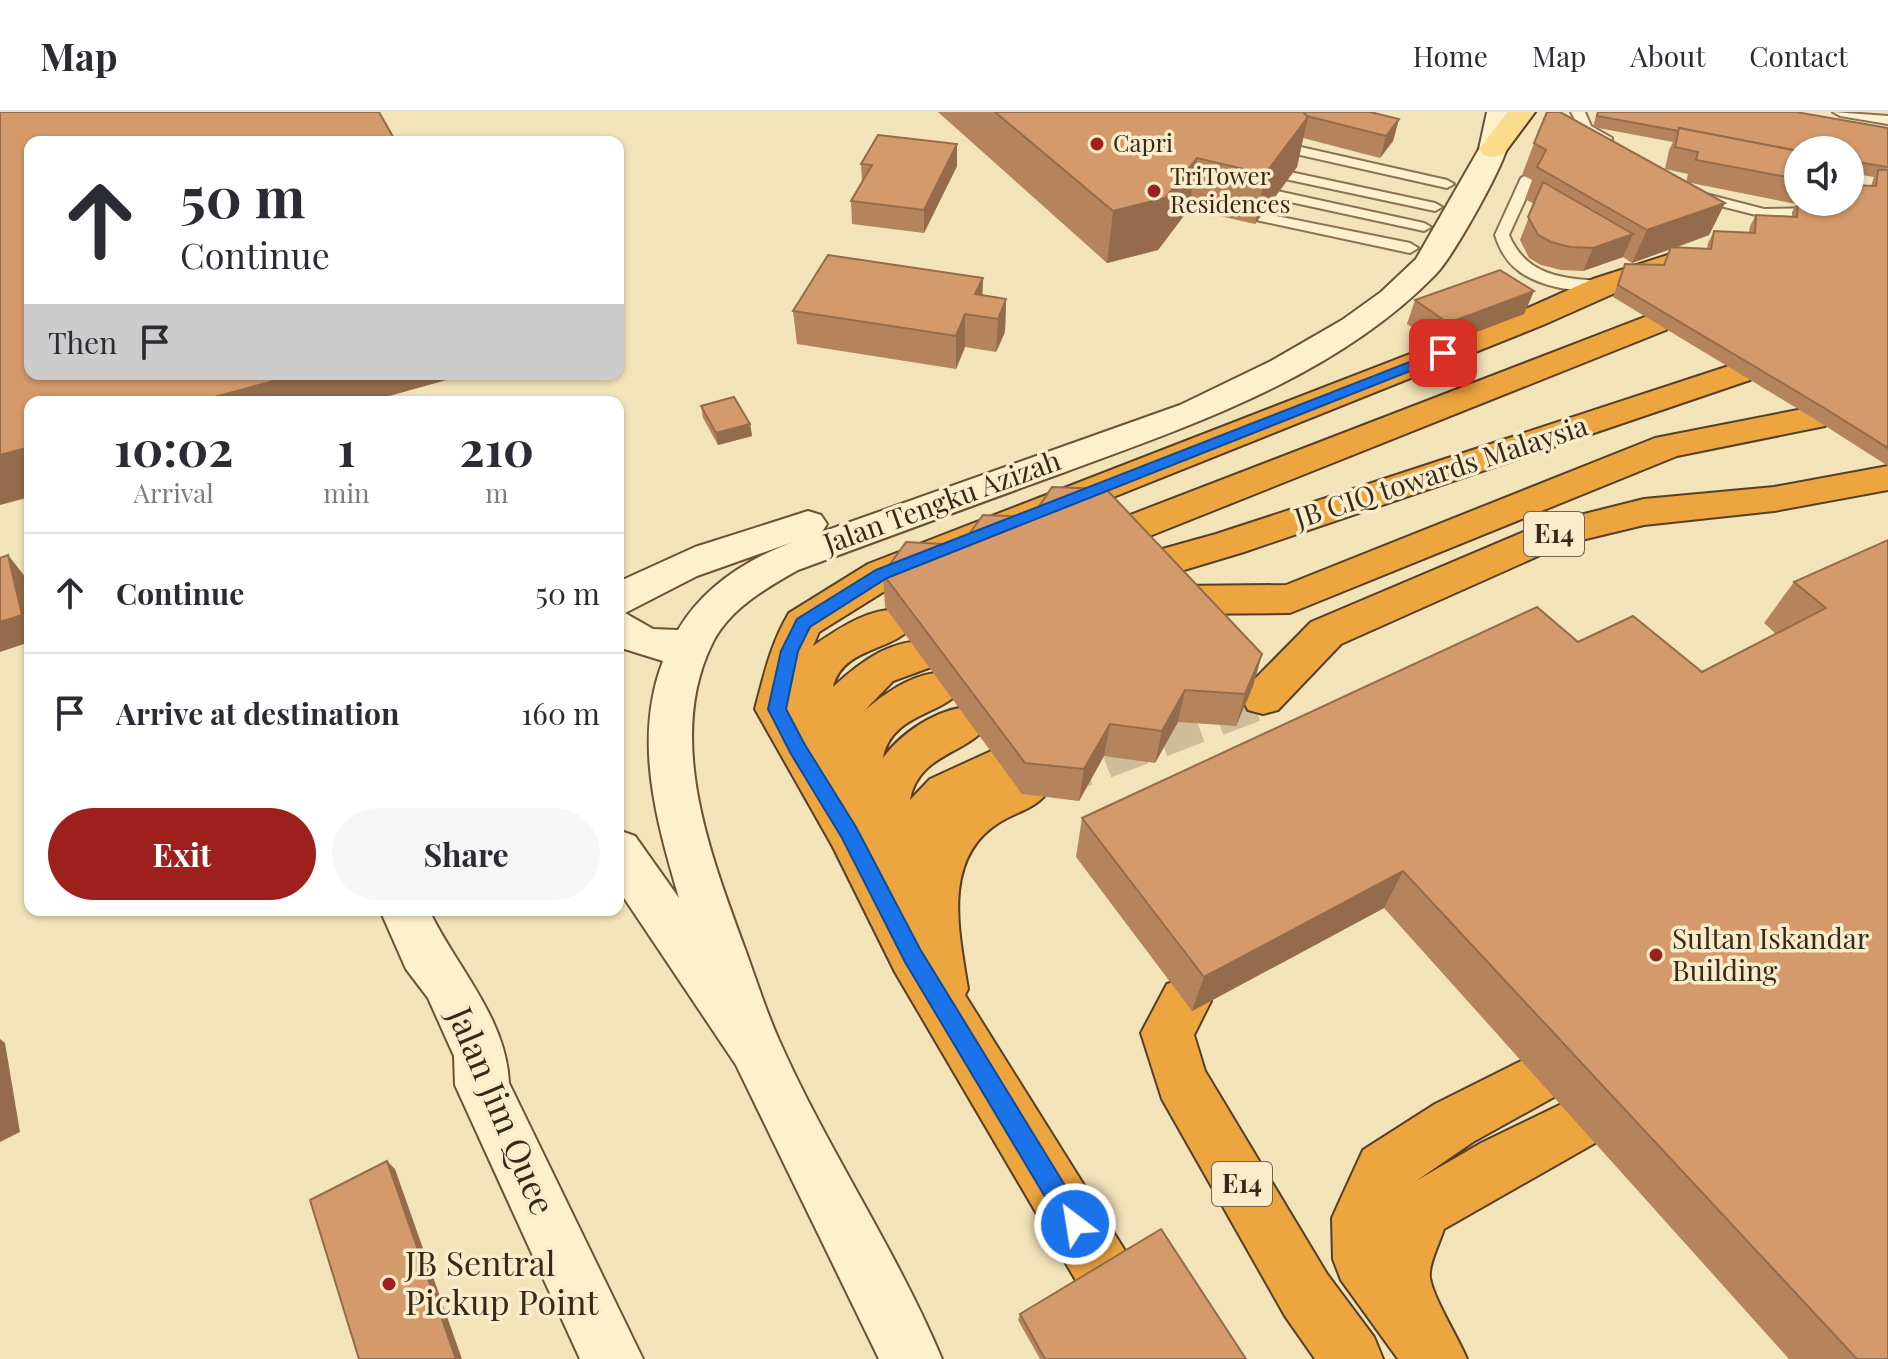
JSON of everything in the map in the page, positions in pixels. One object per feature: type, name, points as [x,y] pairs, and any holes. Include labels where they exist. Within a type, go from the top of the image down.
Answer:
[{"type":"highway","points":[[1157,1359],[935,992],[777,709],[790,651],[803,623],[882,574],[1532,318],[1604,286],[1811,216]]},
{"type":"highway","points":[[1113,536],[1655,323]]},
{"type":"highway","name":"JB CIQ towards Malaysia","points":[[1144,568],[1230,543],[1738,373]]},
{"type":"highway","name":"E14","points":[[1206,633],[1668,446],[1813,418]]},
{"type":"highway","name":"E14","points":[[1251,685],[1326,633],[1554,534],[1644,512],[1774,499],[1888,478]]},
{"type":"highway","name":"E14","points":[[1230,543],[1173,600],[1290,599]]},
{"type":"highway","points":[[798,749],[817,665],[853,639],[931,671]]},
{"type":"highway","points":[[864,861],[834,745],[844,702],[878,670],[931,671]]},
{"type":"highway","points":[[864,861],[883,822],[893,775],[928,740],[931,671]]},
{"type":"highway","points":[[935,992],[932,904],[941,852],[1014,777]]},
{"type":"highway","name":"E14","points":[[1185,1001],[1167,1033],[1181,1081],[1306,1295],[1352,1359]]},
{"type":"highway","points":[[1433,1355],[1362,1259],[1361,1218],[1383,1170],[1454,1123],[1535,1079]]},
{"type":"highway","points":[[1433,1355],[1400,1277],[1421,1210],[1576,1124]]},
{"type":"main road","name":"Jalan Tengku Azizah","points":[[624,605],[703,560],[1023,450],[1181,391],[1294,340],[1346,311],[1391,275],[1429,217],[1460,160],[1477,112]]},
{"type":"main road","name":"Jalan Tengku Azizah","points":[[755,1048],[686,839],[670,749],[673,701],[691,644],[709,617],[738,587],[784,560],[1192,413],[1283,368],[1353,327],[1392,299],[1428,265],[1454,224],[1493,149],[1500,112]]},
{"type":"main road","points":[[1493,149],[1522,112]]},
{"type":"main road","points":[[624,618],[629,637],[649,646],[691,644]]},
{"type":"main road","points":[[624,859],[755,1048],[911,1359]]},
{"type":"main road","name":"Jalan Jim Quee","points":[[407,916],[424,953],[446,982],[481,1055],[482,1085],[612,1359]]},
{"type":"lane","points":[[1578,112],[1582,133],[1601,144],[1618,147]]},
{"type":"lane","points":[[1840,112],[1888,120]]},
{"type":"lane","points":[[1272,145],[1429,217]]},
{"type":"lane","points":[[1290,176],[1429,217]]},
{"type":"lane","points":[[1528,178],[1502,235],[1514,260],[1531,273],[1558,283],[1604,286]]},
{"type":"lane","points":[[1687,189],[1700,197],[1764,213],[1784,212]]},
{"type":"lane","points":[[1277,195],[1429,217]]},
{"type":"lane","points":[[1261,217],[1429,217]]},
{"type":"building","points":[[0,112],[379,112],[393,136],[24,136],[24,380],[277,380],[218,396],[24,396],[24,449],[0,455]]},
{"type":"building","points":[[995,112],[1303,112],[1308,117],[1265,174],[1197,158],[1165,198],[1113,211]]},
{"type":"building","points":[[1303,112],[1370,112],[1399,119],[1386,136],[1307,116]]},
{"type":"building","points":[[1547,112],[1560,112],[1725,203],[1647,230],[1537,167],[1546,150],[1534,143]]},
{"type":"building","points":[[1598,112],[1796,112],[1888,128],[1888,167],[1864,163],[1864,136],[1784,136],[1784,148],[1597,116]]},
{"type":"building","points":[[1679,128],[1784,148],[1784,176],[1696,160],[1698,152],[1675,147]]},
{"type":"building","points":[[878,135],[957,144],[924,210],[851,201],[872,165],[861,164]]},
{"type":"building","points":[[1878,170],[1888,170],[1888,448],[1618,285],[1625,264],[1664,265],[1671,247],[1711,249],[1714,231],[1755,233],[1756,215],[1864,216],[1864,186],[1876,186]]},
{"type":"building","points":[[1543,182],[1633,234],[1593,248],[1570,247],[1538,235],[1528,217]]},
{"type":"building","points":[[828,255],[983,278],[975,294],[1006,299],[998,319],[965,314],[956,336],[793,311]]},
{"type":"building","points":[[1500,270],[1534,291],[1448,323],[1415,300]]},
{"type":"building","points":[[734,397],[750,424],[716,433],[701,406]]},
{"type":"building","points":[[1052,487],[1106,489],[1262,654],[1245,694],[1185,690],[1162,731],[1110,724],[1084,769],[1025,763],[883,574],[906,542],[961,545],[983,515],[1032,517]]},
{"type":"building","name":"Sultan Iskandar Building","points":[[1888,540],[1888,1359],[1857,1359],[1403,871],[1204,977],[1082,818],[1537,607],[1578,642],[1633,616],[1702,672],[1826,608],[1794,582]]},
{"type":"building","points":[[8,555],[22,615],[0,622],[0,558]]},
{"type":"building","name":"JB Sentral Pickup Point","points":[[387,1161],[456,1359],[359,1359],[310,1200]]},
{"type":"building","points":[[1161,1229],[1246,1359],[1045,1359],[1020,1314]]},
{"type":"tunnel","points":[[1048,780],[1253,702]]},
{"type":"place","name":"Capri","points":[[1097,144]]},
{"type":"place","name":"TriTower Residences","points":[[1154,191]]},
{"type":"place","name":"Sultan Iskandar Building","points":[[1656,955]]},
{"type":"place","name":"JB Sentral Pickup Point","points":[[389,1284]]},
{"type":"route","points":[[1075,1224],[913,956],[849,833],[777,709],[790,651],[803,623],[882,574],[1443,353]]}]
